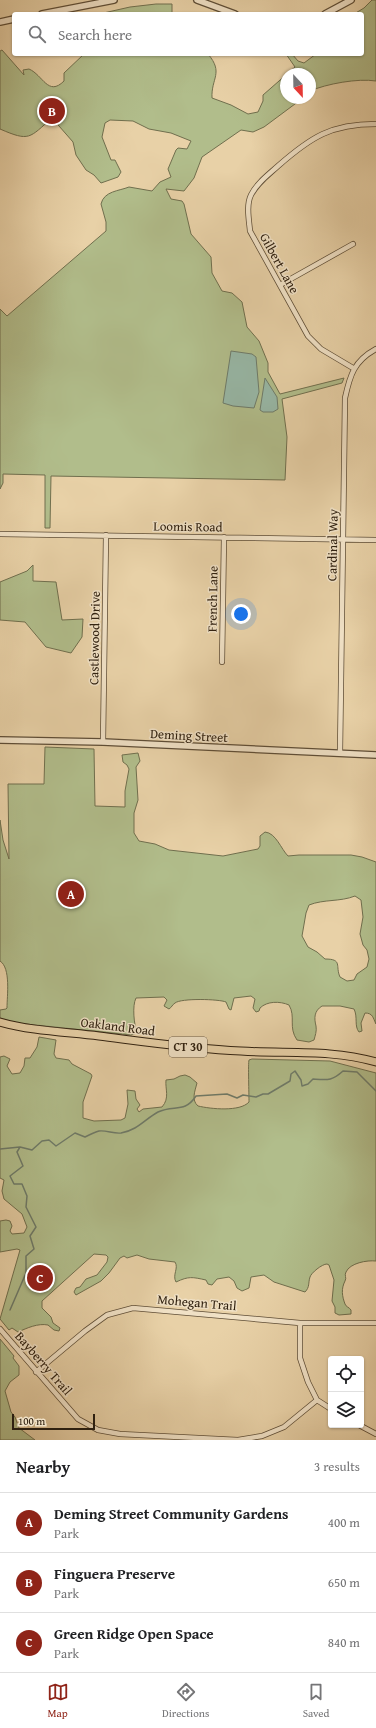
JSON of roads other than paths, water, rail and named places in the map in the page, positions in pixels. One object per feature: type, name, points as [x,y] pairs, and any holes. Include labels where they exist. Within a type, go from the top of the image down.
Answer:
[{"type":"main road","name":"Oakland Road","points":[[0,1022],[196,1048],[241,1052],[322,1052],[350,1055],[376,1062]]},
{"type":"street","points":[[52,12],[114,0]]},
{"type":"street","points":[[197,0],[230,12]]},
{"type":"street","points":[[329,12],[351,0]]},
{"type":"street","points":[[0,22],[12,19]]},
{"type":"street","name":"Gilbert Lane","points":[[353,368],[321,349],[308,336],[250,231],[248,214],[250,196],[262,181],[308,142],[325,132],[341,127],[355,124],[376,124]]},
{"type":"street","points":[[280,285],[353,244]]},
{"type":"street","points":[[353,368],[364,357],[376,349]]},
{"type":"street","name":"Cardinal Way","points":[[340,753],[345,398],[353,368]]},
{"type":"street","name":"Loomis Road","points":[[0,534],[376,540]]},
{"type":"street","name":"Castlewood Drive","points":[[103,742],[106,535]]},
{"type":"street","name":"French Lane","points":[[222,662],[224,537]]},
{"type":"street","name":"Deming Street","points":[[0,740],[103,742],[376,755]]},
{"type":"street","name":"Mohegan Trail","points":[[36,1372],[85,1331],[107,1315],[133,1308],[300,1323],[376,1323]]},
{"type":"street","points":[[300,1323],[300,1358],[308,1382],[317,1400],[328,1407]]},
{"type":"street","name":"Bayberry Trail","points":[[0,1329],[78,1419],[98,1430],[120,1434],[184,1439],[238,1440],[262,1436],[284,1427],[317,1400]]},
{"type":"street","points":[[364,1428],[376,1434]]},
{"type":"waterway","points":[[10,1310],[26,1273],[26,1256],[34,1249],[30,1236],[36,1227],[26,1207],[27,1196],[22,1184],[14,1184],[10,1176],[23,1166],[17,1152],[20,1147],[32,1150],[42,1141],[49,1140],[56,1146],[75,1133],[85,1137],[99,1131],[118,1133],[127,1132],[137,1127],[158,1112],[187,1105],[192,1102],[196,1096],[227,1094],[237,1098],[243,1095],[256,1097],[263,1094],[268,1094],[290,1081],[291,1074],[295,1071],[301,1080],[302,1086],[308,1084],[313,1079],[326,1080],[336,1077],[343,1071],[357,1072],[376,1091]]},
{"type":"waterway","points":[[0,1149],[20,1147]]},
{"type":"place","name":"Finguera Preserve","points":[[52,111]]},
{"type":"place","name":"Deming Street Community Gardens","points":[[71,894]]},
{"type":"place","name":"Green Ridge Open Space","points":[[40,1278]]}]
